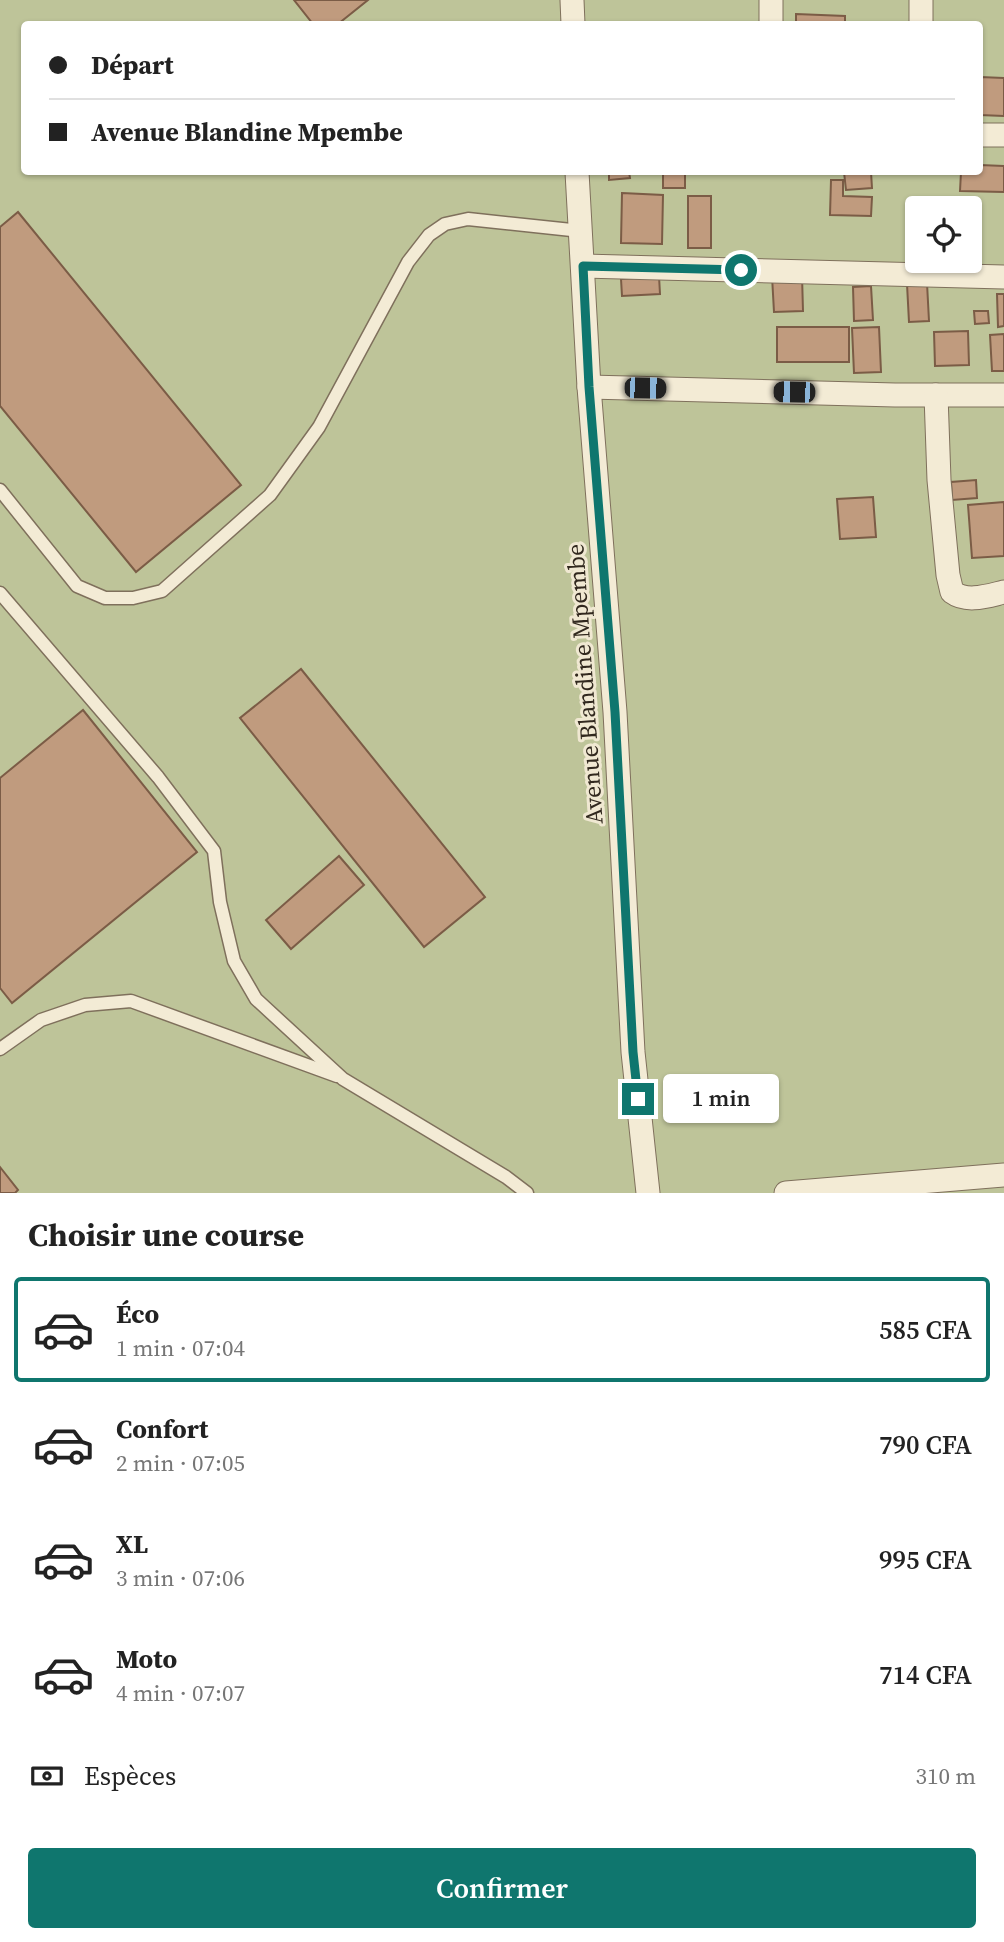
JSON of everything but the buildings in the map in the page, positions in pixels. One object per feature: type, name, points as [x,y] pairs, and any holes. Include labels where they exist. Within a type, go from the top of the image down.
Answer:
[{"type":"street","points":[[572,0],[573,21]]},
{"type":"street","points":[[771,0],[771,21]]},
{"type":"street","points":[[921,0],[921,21]]},
{"type":"street","points":[[983,135],[1004,135]]},
{"type":"street","name":"Avenue Blandine Mpembe","points":[[577,175],[589,387],[615,712],[633,1052],[648,1193]]},
{"type":"street","points":[[583,266],[1004,277]]},
{"type":"street","points":[[589,387],[1004,395]]},
{"type":"street","points":[[936,395],[939,480],[952,592],[959,597],[968,598],[1004,592]]},
{"type":"street","points":[[786,1193],[1004,1175]]},
{"type":"lane","points":[[0,490],[77,586],[105,598],[134,598],[162,591],[270,495],[319,427],[408,262],[429,235],[445,224],[468,219],[581,231]]},
{"type":"lane","points":[[0,593],[141,756],[193,821],[214,851],[220,902],[234,961],[256,999],[344,1079]]},
{"type":"lane","points":[[0,1049],[41,1020],[85,1005],[131,1001],[344,1079],[506,1177],[527,1193]]},
{"type":"green space","points":[[0,0],[1004,0],[1004,1193],[0,1193]]},
{"type":"route","points":[[638,1099],[633,1052],[615,712],[589,387],[583,266],[741,270]]}]
